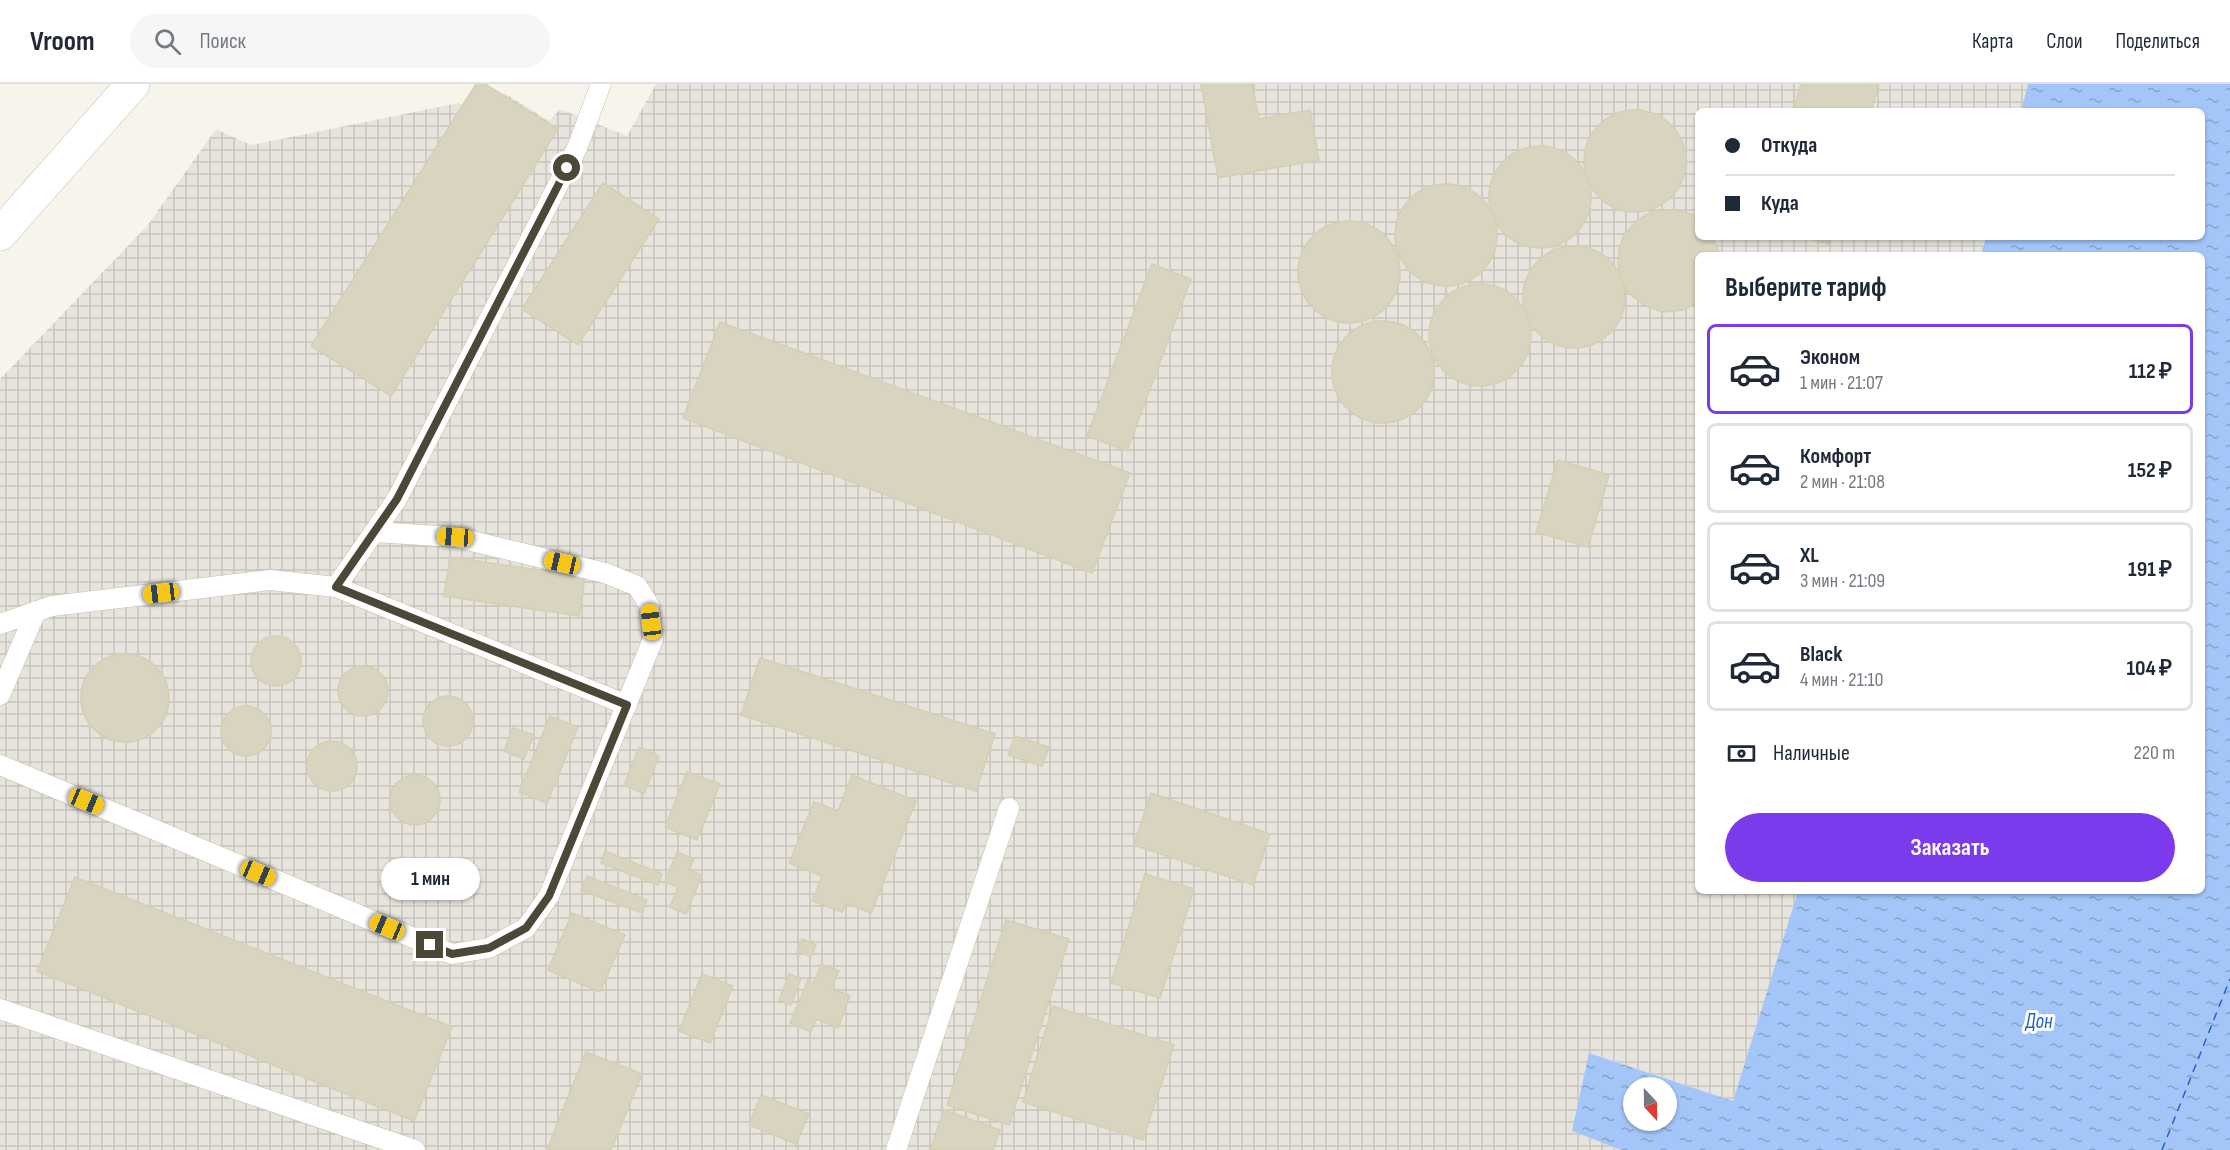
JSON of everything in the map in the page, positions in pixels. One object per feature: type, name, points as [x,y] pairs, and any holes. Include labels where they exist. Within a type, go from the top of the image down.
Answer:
[{"type":"street","points":[[0,234],[133,84]]},
{"type":"lane","points":[[336,587],[397,499],[578,148],[601,84]]},
{"type":"lane","points":[[0,765],[452,954],[489,948],[526,928],[549,896],[653,639],[649,605],[638,586],[605,573],[455,537],[374,532]]},
{"type":"lane","points":[[0,624],[52,606],[270,580],[336,587],[627,705]]},
{"type":"lane","points":[[0,695],[36,611]]},
{"type":"lane","points":[[896,1150],[1009,808]]},
{"type":"lane","points":[[0,1009],[416,1150]]},
{"type":"shaded area","points":[[656,84],[2028,84],[2022,108],[1695,108],[1695,240],[1985,240],[1982,252],[1695,252],[1695,894],[1797,894],[1733,1101],[1677,1082],[1677,1077],[1662,1077],[1590,1053],[1572,1131],[1621,1150],[0,1150],[0,379],[147,226],[216,129],[251,145],[459,103],[487,119],[504,93],[549,121],[560,109],[627,136]]},
{"type":"water","name":"Дон","points":[[2028,84],[2230,84],[2230,1150],[1621,1150],[1572,1131],[1589,1053],[1661,1077],[1623,1077],[1623,1131],[1677,1131],[1677,1082],[1733,1101],[1797,894],[2205,894],[2205,252],[1982,252],[1985,240],[2205,240],[2205,108],[2022,108]]},
{"type":"building","points":[[476,84],[485,84],[558,129],[391,396],[311,346]]},
{"type":"building","points":[[1201,84],[1252,84],[1259,119],[1310,110],[1319,160],[1218,178]]},
{"type":"building","points":[[1801,84],[1879,84],[1872,108],[1794,108]]},
{"type":"building","points":[[1635,110],[1654,114],[1671,125],[1682,142],[1686,161],[1682,180],[1671,197],[1654,208],[1635,212],[1616,208],[1599,197],[1588,180],[1584,161],[1588,142],[1599,125],[1616,114]]},
{"type":"building","points":[[1540,146],[1559,150],[1576,161],[1587,178],[1591,197],[1587,216],[1576,233],[1559,244],[1540,248],[1521,244],[1504,233],[1493,216],[1489,197],[1493,178],[1504,161],[1521,150]]},
{"type":"building","points":[[603,183],[659,219],[578,345],[522,309]]},
{"type":"building","points":[[1446,184],[1465,188],[1482,199],[1493,216],[1497,235],[1493,254],[1482,271],[1465,282],[1446,286],[1427,282],[1410,271],[1399,254],[1395,235],[1399,216],[1410,199],[1427,188]]},
{"type":"building","points":[[1675,210],[1692,214],[1695,216],[1695,240],[1714,240],[1719,252],[1695,252],[1695,304],[1684,310],[1662,312],[1644,305],[1629,293],[1622,281],[1618,264],[1619,249],[1624,235],[1637,220],[1654,211]]},
{"type":"building","points":[[1349,221],[1368,225],[1385,236],[1396,253],[1400,272],[1396,291],[1385,308],[1368,319],[1349,323],[1330,319],[1313,308],[1302,291],[1298,272],[1302,253],[1313,236],[1330,225]]},
{"type":"building","points":[[1815,240],[1830,240],[1828,244]]},
{"type":"building","points":[[1574,246],[1593,250],[1610,261],[1621,278],[1625,297],[1621,316],[1610,333],[1593,344],[1574,348],[1555,344],[1538,333],[1527,316],[1523,297],[1527,278],[1538,261],[1555,250]]},
{"type":"building","points":[[1152,264],[1191,279],[1127,451],[1087,436]]},
{"type":"building","points":[[1480,284],[1499,288],[1516,299],[1527,316],[1531,335],[1527,354],[1516,371],[1499,382],[1480,386],[1461,382],[1444,371],[1433,354],[1429,335],[1433,316],[1444,299],[1461,288]]},
{"type":"building","points":[[1383,321],[1402,325],[1419,336],[1430,353],[1434,372],[1430,391],[1419,408],[1402,419],[1383,423],[1364,419],[1347,408],[1336,391],[1332,372],[1336,353],[1347,336],[1364,325]]},
{"type":"building","points":[[720,322],[1130,473],[1092,573],[683,418]]},
{"type":"building","points":[[1558,460],[1609,475],[1588,547],[1536,532]]},
{"type":"building","points":[[450,557],[585,577],[579,616],[444,596]]},
{"type":"building","points":[[271,636],[281,636],[294,643],[301,656],[301,666],[294,679],[281,686],[271,686],[262,682],[255,675],[251,666],[251,656],[255,647],[262,640]]},
{"type":"building","points":[[116,654],[134,654],[150,661],[162,673],[169,689],[169,707],[162,723],[150,735],[134,742],[116,742],[100,735],[88,723],[81,707],[81,689],[88,673],[100,661]]},
{"type":"building","points":[[760,658],[995,734],[976,791],[741,715]]},
{"type":"building","points":[[358,666],[368,666],[381,673],[388,686],[388,696],[381,709],[368,716],[358,716],[349,712],[342,705],[338,696],[338,686],[342,677],[349,670]]},
{"type":"building","points":[[443,696],[453,696],[466,703],[473,716],[473,726],[466,739],[453,746],[443,746],[434,742],[427,735],[423,726],[423,716],[427,707],[434,700]]},
{"type":"building","points":[[241,706],[251,706],[264,713],[271,726],[271,736],[264,749],[251,756],[241,756],[232,752],[225,745],[221,736],[221,726],[225,717],[232,710]]},
{"type":"building","points":[[550,716],[578,727],[547,803],[519,792]]},
{"type":"building","points":[[513,728],[534,735],[524,759],[504,751]]},
{"type":"building","points":[[1015,736],[1049,747],[1042,766],[1008,755]]},
{"type":"building","points":[[327,741],[337,741],[350,748],[357,761],[357,771],[350,784],[337,791],[327,791],[318,787],[311,780],[307,771],[307,761],[311,752],[318,745]]},
{"type":"building","points":[[639,747],[659,756],[644,794],[624,785]]},
{"type":"building","points":[[687,772],[720,784],[697,840],[665,827]]},
{"type":"building","points":[[410,775],[420,775],[433,782],[440,795],[440,805],[433,818],[420,825],[410,825],[401,821],[394,814],[390,805],[390,795],[394,786],[401,779]]},
{"type":"building","points":[[852,775],[916,801],[871,913],[846,903],[842,912],[812,901],[822,876],[789,863],[814,802],[838,811]]},
{"type":"building","points":[[1151,793],[1270,834],[1253,885],[1134,845]]},
{"type":"building","points":[[605,851],[662,874],[658,885],[601,863]]},
{"type":"building","points":[[677,852],[694,859],[689,870],[702,875],[686,914],[670,907],[678,887],[665,882]]},
{"type":"building","points":[[1145,874],[1194,889],[1160,998],[1111,983]]},
{"type":"building","points":[[587,876],[647,900],[642,913],[581,890]]},
{"type":"building","points":[[75,877],[452,1027],[414,1121],[37,971]]},
{"type":"building","points":[[572,913],[625,935],[600,992],[548,970]]},
{"type":"building","points":[[1006,920],[1069,939],[1009,1125],[947,1105]]},
{"type":"building","points":[[802,939],[816,945],[811,957],[797,951]]},
{"type":"building","points":[[821,964],[839,971],[831,988],[850,996],[838,1028],[816,1019],[811,1032],[790,1023],[808,980],[814,983]]},
{"type":"building","points":[[702,974],[733,986],[710,1043],[679,1031]]},
{"type":"building","points":[[789,974],[801,979],[791,1005],[779,1000]]},
{"type":"building","points":[[1053,1006],[1174,1045],[1143,1140],[1023,1102]]},
{"type":"building","points":[[586,1052],[642,1074],[611,1150],[547,1150]]},
{"type":"building","points":[[761,1095],[809,1114],[796,1144],[749,1125]]},
{"type":"building","points":[[944,1110],[1000,1130],[993,1150],[930,1150]]},
{"type":"ferry route","points":[[2162,1150],[2230,979]]},
{"type":"route","points":[[430,945],[452,954],[489,948],[526,928],[549,896],[627,705],[336,587],[397,499],[567,168]]}]
